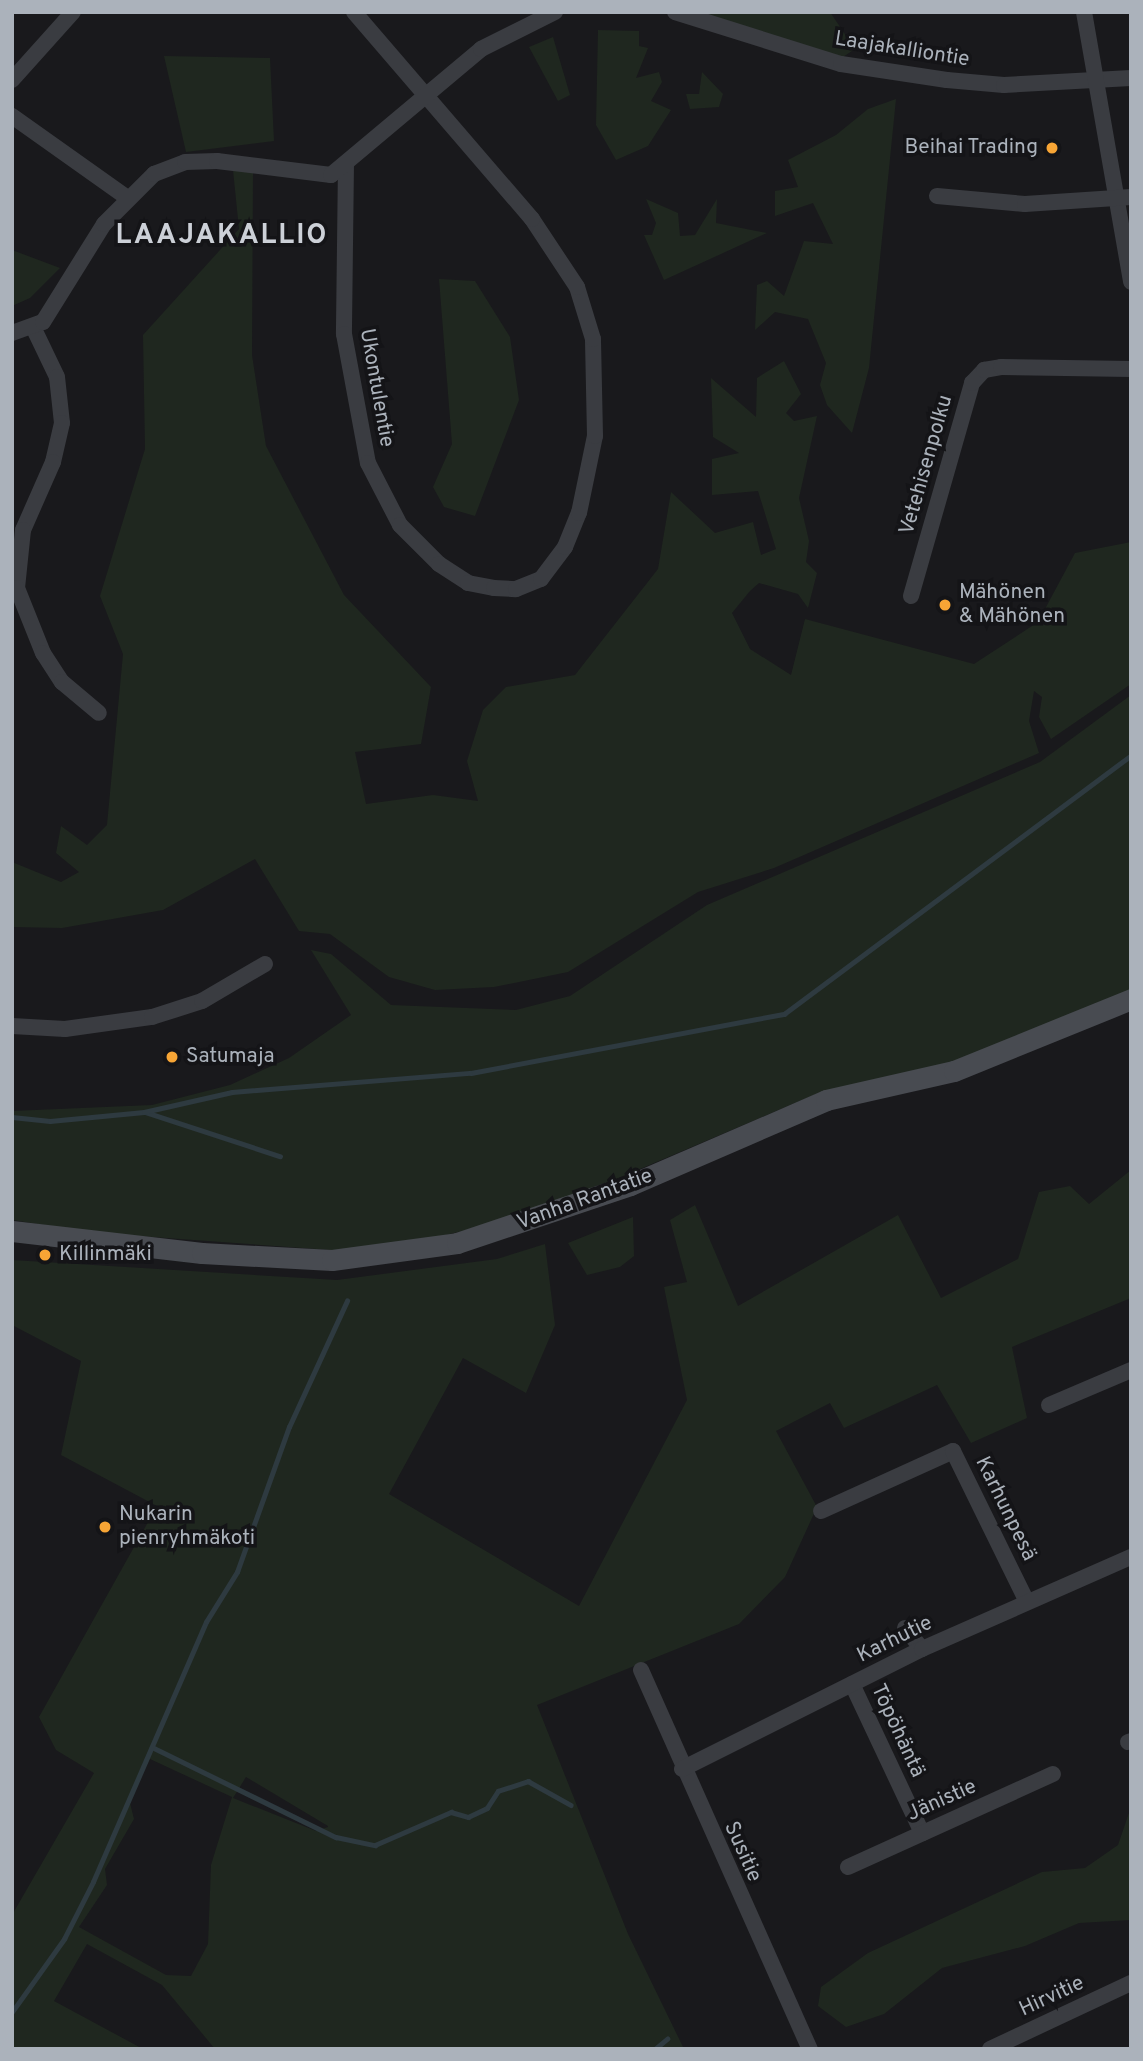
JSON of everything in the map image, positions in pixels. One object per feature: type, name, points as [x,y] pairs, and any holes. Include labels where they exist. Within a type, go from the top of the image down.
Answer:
[{"type":"main road","name":"Vanha Rantatie","points":[[12,1231],[320,1259],[457,1243],[630,1185],[826,1100],[954,1071],[1131,999]]},
{"type":"street","points":[[12,80],[73,12]]},
{"type":"street","points":[[12,333],[34,329],[126,197],[154,174],[186,162],[235,162],[323,177],[346,163],[499,37],[555,12]]},
{"type":"street","name":"Laajakalliontie","points":[[675,12],[841,64],[1004,85],[1097,83],[1131,78]]},
{"type":"street","points":[[1084,12],[1097,83],[1125,198],[1131,282]]},
{"type":"street","name":"Ukontulentie","points":[[346,163],[344,334],[359,430],[377,483],[400,524],[468,583],[516,589],[541,579],[565,547],[589,472],[598,390],[593,339],[578,287],[533,219],[426,95],[363,15]]},
{"type":"street","points":[[12,116],[126,197]]},
{"type":"street","points":[[937,196],[1024,204],[1125,198]]},
{"type":"street","points":[[34,329],[57,377],[62,423],[53,462],[23,530],[17,588],[43,653],[62,682],[99,713]]},
{"type":"street","name":"Vetehisenpolku","points":[[911,596],[972,383],[984,370],[1001,367],[1131,369]]},
{"type":"street","points":[[12,1026],[65,1029],[152,1017],[202,1001],[265,964]]},
{"type":"street","points":[[1049,1405],[1131,1369]]},
{"type":"street","name":"Karhunpesä","points":[[821,1511],[953,1451],[1027,1602]]},
{"type":"street","name":"Karhutie","points":[[682,1769],[922,1649],[1131,1558]]},
{"type":"street","points":[[905,1628],[922,1649]]},
{"type":"street","name":"Susitie","points":[[641,1670],[682,1769],[810,2049]]},
{"type":"street","name":"Töpöhäntä","points":[[852,1684],[922,1833]]},
{"type":"street","name":"Jänistie","points":[[848,1867],[1053,1774]]},
{"type":"street","name":"Hirvitie","points":[[990,2049],[1013,2044],[1131,1983]]},
{"type":"shaded area","points":[[695,12],[830,12],[855,49],[843,57]]},
{"type":"shaded area","points":[[598,30],[639,31],[639,46],[648,48],[636,78],[659,72],[662,82],[651,101],[671,110],[648,146],[616,160],[596,125]]},
{"type":"shaded area","points":[[553,37],[570,95],[558,101],[529,47]]},
{"type":"shaded area","points":[[164,56],[270,58],[274,141],[186,152]]},
{"type":"shaded area","points":[[702,72],[723,94],[719,107],[690,109],[686,94],[699,94]]},
{"type":"shaded area","points":[[896,99],[869,368],[852,433],[827,405],[820,385],[826,363],[808,319],[775,312],[755,330],[757,285],[767,281],[784,296],[804,241],[833,244],[813,203],[775,216],[775,191],[798,187],[788,160],[836,135],[868,109]]},
{"type":"shaded area","points":[[233,170],[253,171],[252,355],[266,446],[344,595],[431,687],[421,744],[355,752],[366,804],[433,795],[478,801],[467,761],[483,710],[506,687],[575,675],[658,569],[671,492],[715,533],[753,522],[761,555],[776,549],[758,491],[712,495],[712,459],[739,453],[713,437],[711,378],[756,417],[757,378],[784,361],[801,394],[786,413],[794,421],[817,416],[799,498],[809,541],[806,562],[817,573],[808,608],[798,594],[759,583],[750,591],[732,613],[750,649],[791,675],[805,619],[974,664],[1038,622],[1075,553],[1131,542],[1131,684],[1051,739],[1039,717],[1042,697],[1034,691],[1029,721],[1039,753],[774,868],[698,892],[568,972],[494,987],[435,990],[389,977],[330,934],[299,931],[255,859],[163,910],[62,928],[12,927],[12,862],[61,882],[79,872],[56,853],[61,826],[87,845],[107,825],[123,654],[100,596],[145,449],[143,335],[239,229]]},
{"type":"shaded area","points":[[646,199],[678,213],[680,236],[695,235],[717,199],[716,223],[767,233],[664,280],[644,235],[652,235],[656,223]]},
{"type":"shaded area","points":[[12,250],[60,268],[30,298],[12,306]]},
{"type":"shaded area","points":[[439,279],[475,281],[510,337],[519,400],[475,516],[444,507],[433,487],[452,444]]},
{"type":"shaded area","points":[[1131,695],[1131,990],[962,1060],[821,1092],[600,1186],[487,1225],[372,1253],[97,1233],[12,1220],[12,1111],[152,1105],[230,1085],[289,1058],[351,1015],[311,950],[331,954],[391,1005],[516,1010],[570,996],[707,905],[1040,762]]},
{"type":"shaded area","points":[[1131,1170],[1131,1298],[1012,1347],[1027,1418],[971,1443],[937,1385],[844,1428],[830,1403],[776,1431],[817,1507],[785,1577],[739,1624],[537,1705],[628,1934],[684,2049],[215,2049],[162,1985],[87,1944],[54,2001],[143,2049],[12,2049],[12,1915],[94,1773],[56,1750],[39,1717],[157,1506],[61,1455],[81,1361],[12,1325],[12,1260],[337,1280],[497,1259],[545,1244],[555,1325],[526,1393],[463,1358],[389,1494],[579,1606],[687,1400],[664,1287],[687,1282],[670,1220],[695,1205],[738,1306],[898,1215],[941,1298],[1018,1259],[1039,1192],[1070,1186],[1089,1204]],"holes":[[[150,1759],[232,1797],[211,1865],[208,1944],[191,1976],[166,1975],[79,1927],[107,1885],[105,1869],[134,1819],[129,1799]],[[246,1777],[328,1826],[328,1827],[316,1831],[233,1798]]]},
{"type":"shaded area","points":[[633,1217],[634,1256],[620,1267],[587,1275],[568,1243]]},
{"type":"shaded area","points":[[1131,1807],[1131,1920],[1079,1923],[1025,1946],[942,1968],[884,2014],[846,2027],[818,2006],[821,1987],[868,1953],[1042,1872],[1085,1868],[1118,1845]]},
{"type":"waterway","points":[[471,1073],[784,1014],[1131,755]]},
{"type":"waterway","points":[[12,1117],[50,1121],[144,1112],[232,1092],[469,1073]]},
{"type":"waterway","points":[[145,1112],[280,1156]]},
{"type":"waterway","points":[[12,2012],[64,1939],[93,1882],[206,1622],[237,1572],[289,1427],[347,1301]]},
{"type":"waterway","points":[[152,1747],[336,1837],[375,1845],[451,1812],[468,1817],[487,1808],[498,1791],[528,1781],[571,1805]]},
{"type":"waterway","points":[[655,2049],[667,2039]]},
{"type":"place","name":"Beihai Trading","points":[[1052,148]]},
{"type":"place","name":"Mähönen & Mähönen","points":[[945,605]]},
{"type":"place","name":"Satumaja","points":[[172,1057]]},
{"type":"place","name":"Killinmäki","points":[[45,1255]]},
{"type":"place","name":"Nukarin pienryhmäkoti","points":[[105,1527]]},
{"type":"district","name":"LAAJAKALLIO","points":[[222,236]]}]
